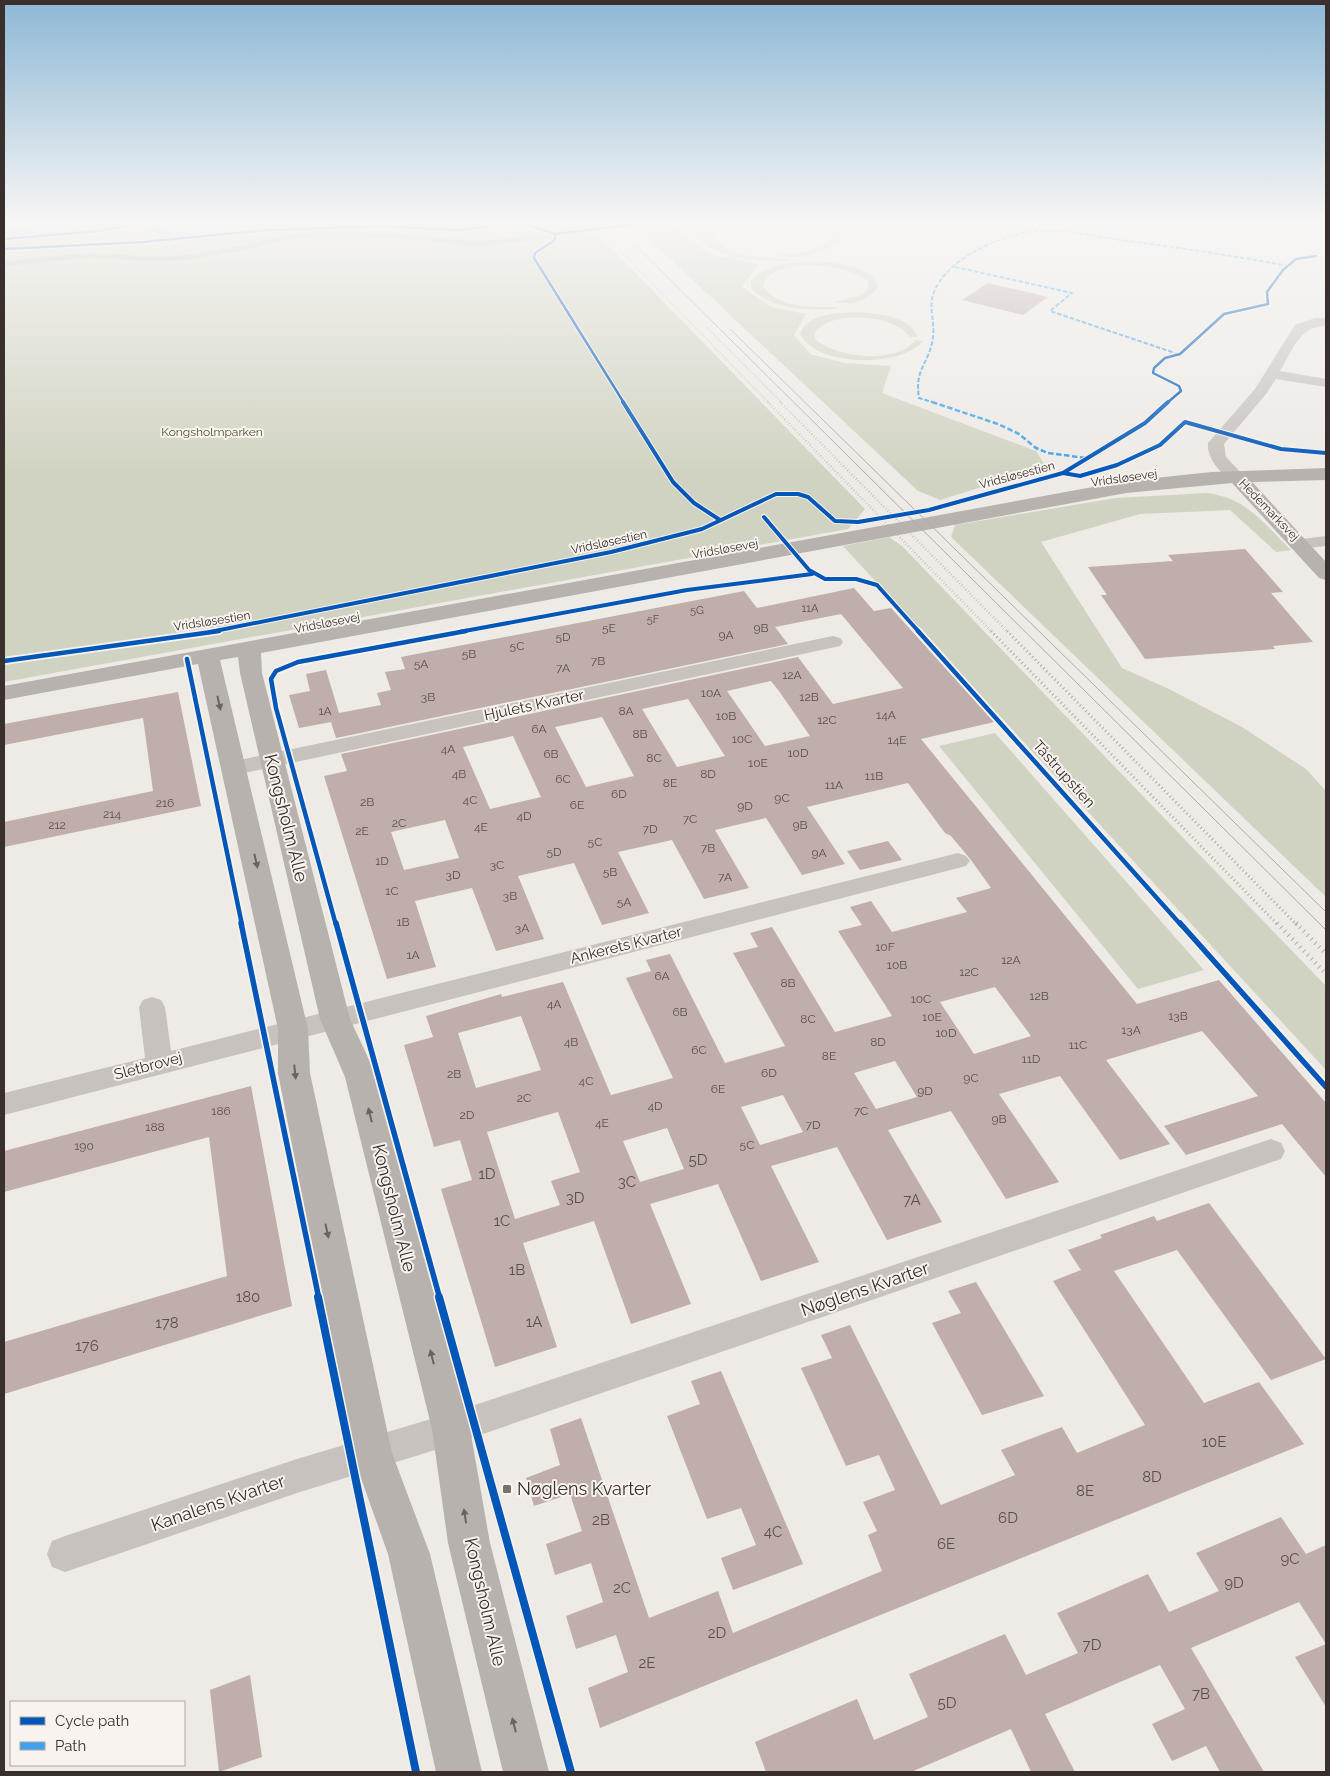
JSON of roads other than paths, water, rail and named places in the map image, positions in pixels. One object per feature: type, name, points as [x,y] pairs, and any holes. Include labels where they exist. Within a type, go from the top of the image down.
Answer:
[{"type":"street","points":[[1237,477],[1217,455],[1214,448],[1216,443],[1261,391],[1300,328],[1315,322],[1326,322]]},
{"type":"street","points":[[1271,374],[1326,382]]},
{"type":"street","name":"Vridsløsevej","points":[[4,693],[1034,503],[1126,488],[1237,477],[1326,474]]},
{"type":"street","name":"Hedemarksvej","points":[[1237,477],[1301,544],[1326,574]]},
{"type":"street","name":"Hedemarksvej","points":[[1301,544],[1326,541]]},
{"type":"street","name":"Hjulets Kvarter","points":[[234,768],[833,642]]},
{"type":"street","name":"Kongsholm Alle","points":[[249,648],[251,673],[335,1019],[361,1078],[451,1429],[469,1543],[526,1772]]},
{"type":"street","points":[[208,656],[294,1029],[294,1073],[372,1452],[408,1554],[459,1772]]},
{"type":"street","name":"Ankerets Kvarter","points":[[294,1029],[958,861]]},
{"type":"street","points":[[152,1007],[159,1063]]},
{"type":"street","name":"Sletbrovej","points":[[4,1104],[294,1029]]},
{"type":"street","name":"Nøglens Kvarter","points":[[372,1452],[451,1429],[1271,1150]]},
{"type":"street","name":"Kanalens Kvarter","points":[[65,1554],[372,1452]]},
{"type":"tram line","points":[[698,307],[1326,930]]},
{"type":"tram line","points":[[730,329],[1326,912]]},
{"type":"railway","points":[[675,307],[769,403]]},
{"type":"railway","points":[[707,328],[782,403]]},
{"type":"railway","points":[[768,402],[992,632]]},
{"type":"railway","points":[[780,402],[1008,632]]},
{"type":"railway","points":[[991,631],[1278,925]]},
{"type":"railway","points":[[1007,631],[1297,925]]},
{"type":"railway","points":[[1277,923],[1326,974]]},
{"type":"railway","points":[[1296,923],[1326,954]]},
{"type":"place","name":"Nøglens Kvarter","points":[[507,1489]]},
{"type":"park label","name":"Kongsholmparken","points":[[212,432]]}]
